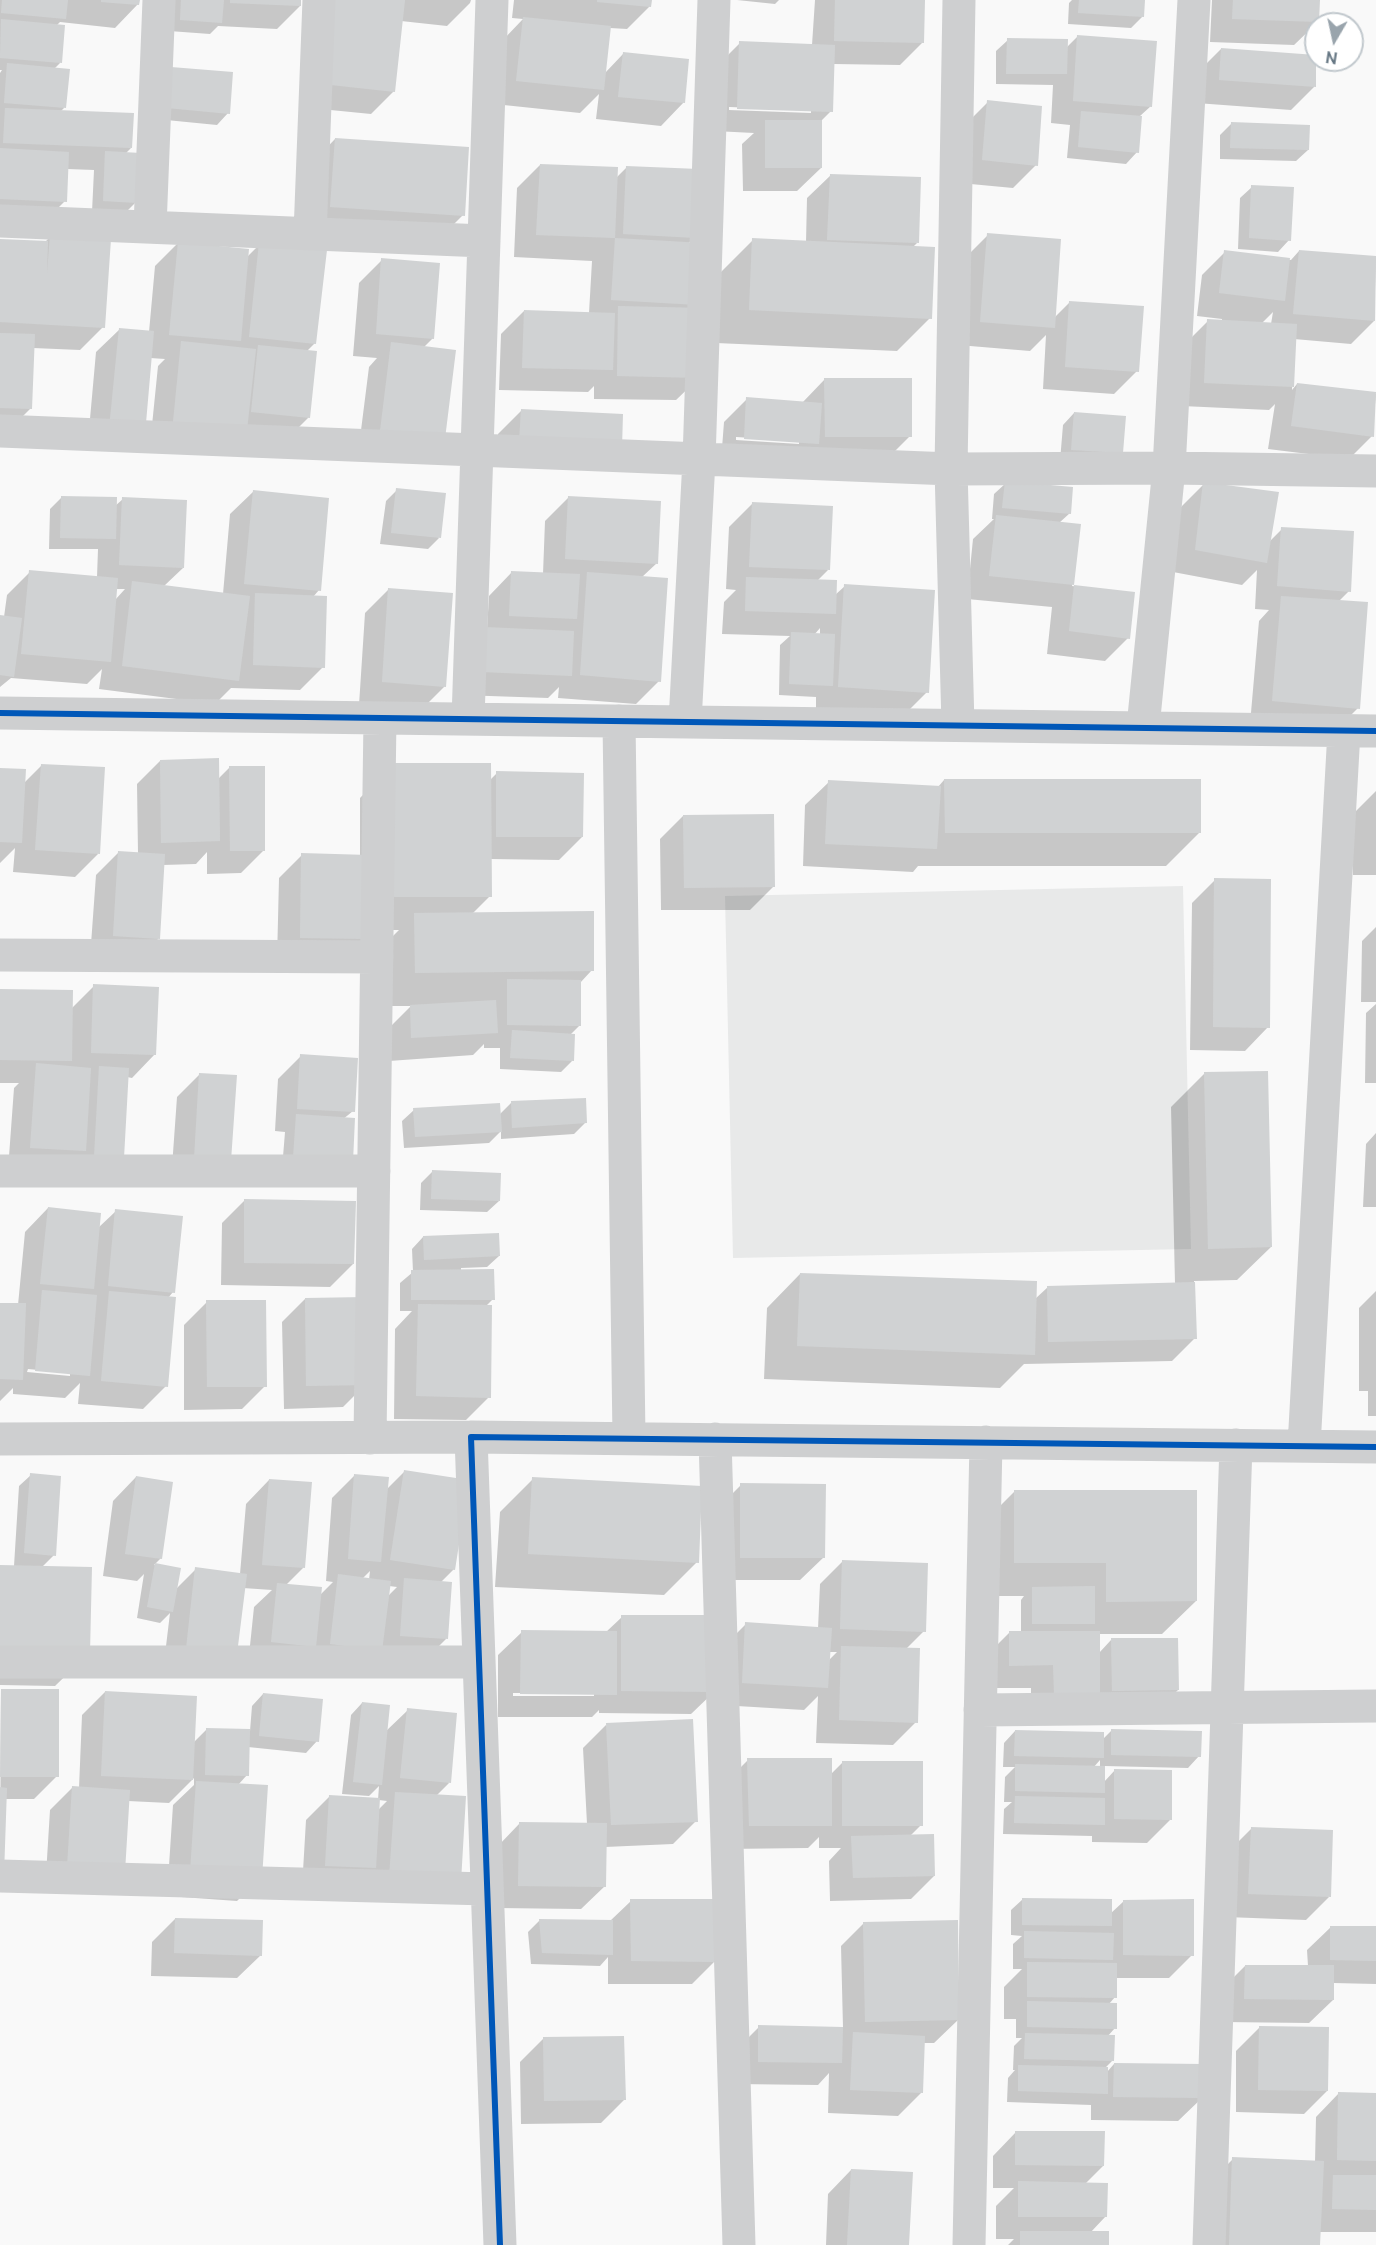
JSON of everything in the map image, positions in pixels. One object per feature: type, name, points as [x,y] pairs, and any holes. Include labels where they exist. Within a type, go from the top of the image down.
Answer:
[{"type":"street","points":[[150,227],[159,0]]},
{"type":"street","points":[[310,234],[319,0]]},
{"type":"street","points":[[468,719],[492,0]]},
{"type":"street","points":[[684,722],[699,460],[714,0]]},
{"type":"street","points":[[958,725],[951,469],[959,0]]},
{"type":"street","points":[[1143,727],[1169,468],[1194,0]]},
{"type":"street","points":[[0,221],[484,241]]},
{"type":"street","points":[[0,431],[951,469],[1169,468],[1376,471]]},
{"type":"street","points":[[0,713],[1360,731],[1304,1446]]},
{"type":"street","points":[[370,1438],[380,718]]},
{"type":"street","points":[[619,721],[629,1438]]},
{"type":"street","points":[[0,955],[377,957]]},
{"type":"street","points":[[0,1171],[374,1171]]},
{"type":"street","points":[[471,1437],[500,2245]]},
{"type":"street","points":[[0,1439],[471,1437],[1376,1447]]},
{"type":"street","points":[[715,1439],[739,2245]]},
{"type":"street","points":[[969,2245],[986,1442]]},
{"type":"street","points":[[1209,2245],[1236,1445]]},
{"type":"street","points":[[0,1662],[479,1662]]},
{"type":"street","points":[[980,1710],[1376,1706]]},
{"type":"street","points":[[0,1876],[487,1889]]},
{"type":"shaded area","points":[[1183,886],[1191,1249],[733,1258],[725,896]]},
{"type":"building","points":[[2,0],[68,0],[66,19],[1,13]]},
{"type":"building","points":[[101,0],[140,0],[139,5],[101,2]]},
{"type":"building","points":[[181,0],[224,0],[222,23],[180,20]]},
{"type":"building","points":[[230,0],[301,0],[301,6],[230,3]]},
{"type":"building","points":[[330,0],[405,0],[395,92],[322,84]]},
{"type":"building","points":[[597,0],[652,0],[651,7],[597,2]]},
{"type":"building","points":[[835,0],[925,0],[924,43],[834,41]]},
{"type":"building","points":[[1079,0],[1145,0],[1144,17],[1078,13]]},
{"type":"building","points":[[1233,0],[1320,0],[1319,12],[1304,12],[1304,21],[1232,19]]},
{"type":"building","points":[[523,17],[611,26],[604,90],[516,81]]},
{"type":"building","points":[[1,19],[65,25],[62,63],[0,58]]},
{"type":"building","points":[[1077,35],[1157,41],[1152,107],[1073,101]]},
{"type":"building","points":[[1007,38],[1068,39],[1067,74],[1006,74]]},
{"type":"building","points":[[739,41],[835,45],[833,112],[737,109]]},
{"type":"building","points":[[1221,48],[1304,54],[1304,72],[1316,72],[1316,87],[1219,80]]},
{"type":"building","points":[[623,52],[689,59],[685,103],[618,97]]},
{"type":"building","points":[[7,63],[70,69],[66,108],[4,103]]},
{"type":"building","points":[[171,67],[233,72],[230,114],[167,108]]},
{"type":"building","points":[[987,100],[1042,106],[1038,166],[982,160]]},
{"type":"building","points":[[5,108],[134,113],[132,148],[3,143]]},
{"type":"building","points":[[1081,111],[1142,116],[1139,153],[1078,147]]},
{"type":"building","points":[[765,120],[822,120],[822,168],[765,168]]},
{"type":"building","points":[[1231,122],[1310,125],[1309,150],[1230,148]]},
{"type":"building","points":[[335,138],[469,147],[465,216],[330,207]]},
{"type":"building","points":[[0,148],[69,152],[67,202],[0,199]]},
{"type":"building","points":[[105,151],[141,153],[138,203],[103,201]]},
{"type":"building","points":[[540,164],[618,167],[615,238],[536,235]]},
{"type":"building","points":[[626,166],[699,169],[696,238],[623,234]]},
{"type":"building","points":[[830,174],[921,177],[919,243],[827,240]]},
{"type":"building","points":[[1251,185],[1294,187],[1291,241],[1249,238]]},
{"type":"building","points":[[987,233],[1061,239],[1055,328],[980,322]]},
{"type":"building","points":[[50,235],[111,239],[105,328],[0,322],[0,239],[48,241],[47,274]]},
{"type":"building","points":[[615,238],[703,243],[698,305],[611,300]]},
{"type":"building","points":[[752,238],[935,247],[932,319],[749,310]]},
{"type":"building","points":[[178,242],[249,249],[241,341],[169,335]]},
{"type":"building","points":[[259,243],[327,250],[316,344],[249,337]]},
{"type":"building","points":[[1224,250],[1290,258],[1285,301],[1219,293]]},
{"type":"building","points":[[1299,250],[1376,256],[1375,321],[1293,314]]},
{"type":"building","points":[[381,258],[440,263],[434,339],[376,334]]},
{"type":"building","points":[[1069,301],[1144,306],[1139,372],[1065,367]]},
{"type":"building","points":[[618,306],[702,308],[701,378],[617,376]]},
{"type":"building","points":[[524,310],[615,313],[613,370],[522,368]]},
{"type":"building","points":[[1207,319],[1297,324],[1294,387],[1204,383]]},
{"type":"building","points":[[119,328],[154,331],[146,423],[110,419]]},
{"type":"building","points":[[0,333],[35,334],[32,409],[0,408]]},
{"type":"building","points":[[181,341],[256,349],[247,430],[173,422]]},
{"type":"building","points":[[391,342],[456,350],[445,439],[380,431]]},
{"type":"building","points":[[258,345],[317,351],[310,418],[251,412]]},
{"type":"building","points":[[824,378],[912,378],[912,437],[825,437]]},
{"type":"building","points":[[1297,383],[1376,392],[1374,437],[1291,426]]},
{"type":"building","points":[[746,397],[822,403],[819,444],[744,439]]},
{"type":"building","points":[[521,409],[623,414],[622,448],[519,443]]},
{"type":"building","points":[[1074,412],[1126,416],[1123,453],[1071,450]]},
{"type":"building","points":[[1005,481],[1073,487],[1071,514],[1002,508]]},
{"type":"building","points":[[1203,482],[1279,492],[1267,563],[1195,550]]},
{"type":"building","points":[[396,488],[446,493],[441,538],[391,533]]},
{"type":"building","points":[[253,490],[329,498],[321,591],[244,584]]},
{"type":"building","points":[[61,496],[117,497],[116,539],[60,538]]},
{"type":"building","points":[[568,496],[661,501],[658,564],[565,559]]},
{"type":"building","points":[[122,497],[187,500],[184,568],[119,565]]},
{"type":"building","points":[[752,502],[833,506],[830,570],[749,567]]},
{"type":"building","points":[[996,515],[1081,524],[1074,585],[989,576]]},
{"type":"building","points":[[1281,527],[1354,531],[1351,592],[1277,586]]},
{"type":"building","points":[[29,570],[118,578],[111,662],[21,654]]},
{"type":"building","points":[[511,571],[580,574],[577,619],[509,616]]},
{"type":"building","points":[[587,572],[668,578],[661,682],[580,675]]},
{"type":"building","points":[[746,577],[837,580],[836,614],[745,611]]},
{"type":"building","points":[[132,581],[250,596],[239,681],[122,666]]},
{"type":"building","points":[[844,584],[935,590],[929,693],[838,687]]},
{"type":"building","points":[[1074,585],[1135,592],[1130,639],[1069,631]]},
{"type":"building","points":[[388,588],[453,593],[446,687],[382,682]]},
{"type":"building","points":[[255,593],[327,596],[325,668],[253,665]]},
{"type":"building","points":[[1281,596],[1368,602],[1360,709],[1272,701]]},
{"type":"building","points":[[0,615],[22,618],[14,677],[0,675]]},
{"type":"building","points":[[484,627],[574,631],[572,676],[482,672]]},
{"type":"building","points":[[791,632],[835,634],[833,686],[789,684]]},
{"type":"building","points":[[219,758],[220,841],[161,843],[160,760]]},
{"type":"building","points":[[393,763],[491,763],[492,897],[393,897]]},
{"type":"building","points":[[41,764],[105,767],[100,854],[35,850]]},
{"type":"building","points":[[229,766],[265,766],[265,851],[230,851]]},
{"type":"building","points":[[0,768],[26,769],[22,843],[0,842]]},
{"type":"building","points":[[496,771],[584,773],[583,837],[496,837]]},
{"type":"building","points":[[944,779],[1201,779],[1201,833],[945,833]]},
{"type":"building","points":[[828,780],[941,786],[937,849],[825,844]]},
{"type":"building","points":[[774,814],[775,887],[684,888],[683,815]]},
{"type":"building","points":[[118,851],[165,854],[160,939],[113,936]]},
{"type":"building","points":[[301,853],[369,855],[368,939],[300,938]]},
{"type":"building","points":[[1214,878],[1271,879],[1270,1028],[1213,1027]]},
{"type":"building","points":[[594,911],[594,971],[415,973],[414,913]]},
{"type":"building","points":[[507,979],[581,980],[581,1026],[507,1025]]},
{"type":"building","points":[[93,984],[159,987],[156,1055],[91,1053]]},
{"type":"building","points":[[0,989],[73,990],[72,1061],[0,1060]]},
{"type":"building","points":[[496,1000],[498,1033],[411,1038],[410,1005]]},
{"type":"building","points":[[512,1030],[575,1034],[574,1061],[510,1058]]},
{"type":"building","points":[[300,1054],[358,1058],[355,1112],[297,1109]]},
{"type":"building","points":[[36,1063],[91,1068],[86,1151],[30,1148]]},
{"type":"building","points":[[99,1066],[129,1068],[124,1158],[94,1157]]},
{"type":"building","points":[[1268,1071],[1272,1247],[1208,1249],[1204,1072]]},
{"type":"building","points":[[199,1073],[237,1075],[231,1161],[194,1159]]},
{"type":"building","points":[[586,1098],[587,1123],[512,1128],[511,1101]]},
{"type":"building","points":[[500,1103],[502,1132],[415,1137],[413,1108]]},
{"type":"building","points":[[296,1114],[355,1118],[353,1162],[293,1158]]},
{"type":"building","points":[[432,1170],[501,1173],[500,1201],[431,1199]]},
{"type":"building","points":[[244,1199],[356,1201],[354,1264],[244,1263]]},
{"type":"building","points":[[48,1207],[101,1213],[94,1289],[40,1284]]},
{"type":"building","points":[[115,1209],[183,1216],[175,1293],[108,1286]]},
{"type":"building","points":[[499,1233],[500,1256],[424,1260],[423,1236]]},
{"type":"building","points":[[494,1269],[495,1300],[411,1300],[411,1270]]},
{"type":"building","points":[[800,1273],[1037,1281],[1035,1355],[797,1346]]},
{"type":"building","points":[[1195,1282],[1197,1339],[1048,1342],[1047,1286]]},
{"type":"building","points":[[42,1290],[97,1295],[90,1376],[35,1371]]},
{"type":"building","points":[[109,1291],[176,1297],[168,1387],[101,1381]]},
{"type":"building","points":[[366,1297],[368,1385],[306,1386],[305,1298]]},
{"type":"building","points":[[206,1300],[266,1300],[267,1387],[207,1387]]},
{"type":"building","points":[[0,1303],[26,1303],[23,1380],[0,1379]]},
{"type":"building","points":[[418,1304],[492,1305],[491,1398],[416,1396]]},
{"type":"building","points":[[404,1470],[469,1480],[455,1570],[390,1560]]},
{"type":"building","points":[[30,1473],[61,1476],[56,1556],[24,1553]]},
{"type":"building","points":[[354,1474],[389,1477],[381,1562],[348,1559]]},
{"type":"building","points":[[136,1476],[173,1482],[162,1559],[125,1554]]},
{"type":"building","points":[[532,1477],[702,1486],[699,1563],[528,1554]]},
{"type":"building","points":[[269,1479],[312,1482],[305,1568],[262,1565]]},
{"type":"building","points":[[740,1483],[826,1484],[825,1558],[740,1558]]},
{"type":"building","points":[[1014,1490],[1197,1490],[1197,1601],[1106,1602],[1106,1563],[1014,1563]]},
{"type":"building","points":[[842,1560],[928,1563],[926,1632],[840,1629]]},
{"type":"building","points":[[155,1563],[181,1568],[173,1612],[147,1607]]},
{"type":"building","points":[[0,1565],[92,1567],[90,1653],[0,1651]]},
{"type":"building","points":[[195,1567],[247,1574],[237,1654],[186,1649]]},
{"type":"building","points":[[338,1574],[391,1581],[382,1651],[330,1644]]},
{"type":"building","points":[[404,1578],[452,1582],[448,1639],[400,1636]]},
{"type":"building","points":[[277,1583],[322,1587],[316,1647],[271,1642]]},
{"type":"building","points":[[1095,1586],[1095,1624],[1032,1624],[1032,1587]]},
{"type":"building","points":[[621,1615],[716,1615],[716,1692],[621,1691]]},
{"type":"building","points":[[745,1622],[832,1628],[828,1688],[742,1683]]},
{"type":"building","points":[[521,1630],[617,1631],[617,1695],[520,1694]]},
{"type":"building","points":[[1009,1631],[1100,1631],[1100,1693],[1054,1693],[1053,1665],[1009,1666]]},
{"type":"building","points":[[1111,1638],[1178,1638],[1179,1690],[1112,1691]]},
{"type":"building","points":[[841,1646],[920,1648],[918,1723],[839,1720]]},
{"type":"building","points":[[1,1689],[59,1689],[59,1777],[0,1777]]},
{"type":"building","points":[[105,1691],[197,1696],[193,1780],[101,1776]]},
{"type":"building","points":[[263,1693],[323,1699],[319,1742],[259,1736]]},
{"type":"building","points":[[362,1702],[390,1705],[382,1785],[353,1782]]},
{"type":"building","points":[[407,1708],[457,1713],[451,1783],[400,1778]]},
{"type":"building","points":[[693,1719],[698,1822],[611,1825],[606,1723]]},
{"type":"building","points":[[206,1728],[250,1729],[249,1776],[205,1775]]},
{"type":"building","points":[[1111,1729],[1202,1731],[1201,1757],[1111,1755]]},
{"type":"building","points":[[1015,1730],[1104,1732],[1104,1758],[1014,1756]]},
{"type":"building","points":[[747,1758],[832,1758],[832,1826],[749,1826]]},
{"type":"building","points":[[842,1761],[923,1761],[923,1826],[842,1826]]},
{"type":"building","points":[[1015,1764],[1105,1766],[1105,1793],[1015,1791]]},
{"type":"building","points":[[1114,1769],[1172,1770],[1172,1820],[1114,1819]]},
{"type":"building","points":[[196,1781],[268,1785],[262,1879],[190,1873]]},
{"type":"building","points":[[72,1786],[130,1790],[125,1872],[67,1868]]},
{"type":"building","points":[[0,1787],[7,1788],[4,1875],[0,1875]]},
{"type":"building","points":[[395,1792],[466,1796],[461,1882],[389,1878]]},
{"type":"building","points":[[329,1795],[380,1798],[376,1868],[325,1866]]},
{"type":"building","points":[[1015,1796],[1105,1798],[1105,1825],[1014,1823]]},
{"type":"building","points":[[519,1822],[607,1823],[606,1887],[518,1886]]},
{"type":"building","points":[[1251,1827],[1333,1830],[1331,1897],[1248,1894]]},
{"type":"building","points":[[934,1834],[935,1876],[853,1878],[851,1836]]},
{"type":"building","points":[[1022,1898],[1112,1899],[1112,1926],[1022,1925]]},
{"type":"building","points":[[630,1899],[717,1899],[717,1962],[631,1961]]},
{"type":"building","points":[[1194,1899],[1194,1956],[1123,1955],[1123,1900]]},
{"type":"building","points":[[175,1918],[263,1920],[262,1956],[174,1953]]},
{"type":"building","points":[[539,1919],[613,1920],[613,1955],[542,1953]]},
{"type":"building","points":[[958,1920],[959,2020],[865,2022],[863,1922]]},
{"type":"building","points":[[1330,1926],[1376,1926],[1376,1961],[1330,1960]]},
{"type":"building","points":[[1024,1931],[1114,1933],[1113,1960],[1024,1958]]},
{"type":"building","points":[[1027,1962],[1117,1963],[1117,1998],[1027,1997]]},
{"type":"building","points":[[1245,1965],[1334,1965],[1334,2000],[1244,1999]]},
{"type":"building","points":[[1027,2001],[1117,2003],[1117,2029],[1027,2027]]},
{"type":"building","points":[[758,2025],[843,2027],[842,2063],[758,2062]]},
{"type":"building","points":[[1259,2026],[1329,2027],[1328,2091],[1258,2090]]},
{"type":"building","points":[[853,2032],[925,2036],[923,2093],[850,2090]]},
{"type":"building","points":[[1025,2033],[1115,2035],[1114,2061],[1024,2059]]},
{"type":"building","points":[[624,2036],[626,2100],[544,2101],[543,2037]]},
{"type":"building","points":[[1114,2063],[1204,2064],[1203,2098],[1113,2097]]},
{"type":"building","points":[[1018,2065],[1108,2067],[1108,2094],[1018,2091]]},
{"type":"building","points":[[1338,2092],[1376,2093],[1376,2161],[1337,2160]]},
{"type":"building","points":[[1015,2131],[1105,2131],[1104,2166],[1015,2165]]},
{"type":"building","points":[[1232,2157],[1324,2161],[1320,2245],[1229,2245]]},
{"type":"building","points":[[851,2169],[913,2172],[909,2245],[847,2245]]},
{"type":"building","points":[[1333,2175],[1376,2175],[1376,2210],[1332,2209]]},
{"type":"building","points":[[1018,2181],[1108,2183],[1107,2217],[1018,2217]]},
{"type":"building","points":[[1020,2231],[1109,2231],[1109,2245],[1020,2245]]},
{"type":"cycle path","points":[[0,713],[1376,731]]},
{"type":"cycle path","points":[[500,2245],[471,1437],[1376,1447]]}]
